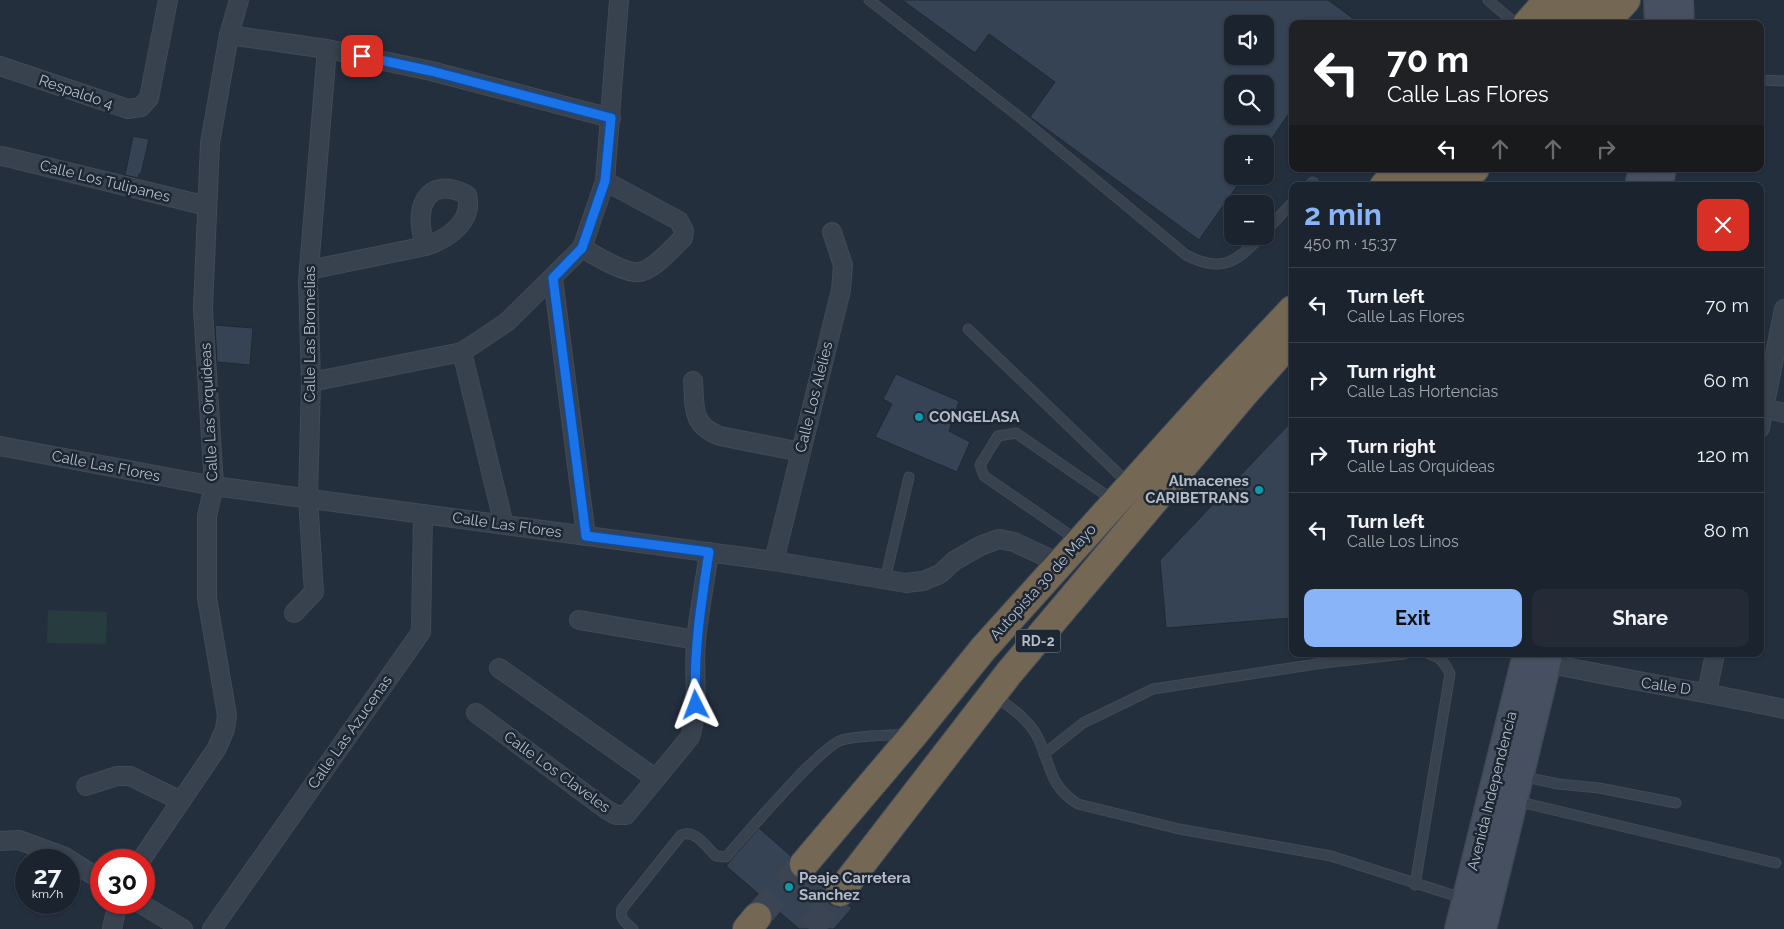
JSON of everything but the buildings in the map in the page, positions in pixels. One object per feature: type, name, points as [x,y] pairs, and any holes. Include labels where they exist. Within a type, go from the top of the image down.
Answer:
[{"type":"highway","points":[[1530,20],[1548,0]]},
{"type":"highway","points":[[1555,20],[1573,0]]},
{"type":"highway","points":[[1584,20],[1601,0]]},
{"type":"highway","points":[[1608,20],[1626,0]]},
{"type":"highway","points":[[1388,182],[1396,172]]},
{"type":"highway","points":[[1409,182],[1418,172]]},
{"type":"highway","points":[[1436,182],[1445,172]]},
{"type":"highway","points":[[1463,182],[1472,172]]},
{"type":"highway","points":[[1214,393],[1267,319],[1289,293]]},
{"type":"highway","name":"Autopista 30 de Mayo","points":[[804,864],[915,733],[983,648],[1214,393],[1289,313]]},
{"type":"highway","name":"Autopista 30 de Mayo","points":[[840,892],[1010,673],[1243,395],[1289,343]]},
{"type":"highway","points":[[1243,395],[1289,357]]},
{"type":"highway","points":[[983,648],[1010,673]]},
{"type":"street","name":"Respaldo 4","points":[[0,66],[128,109],[141,107],[150,98],[168,0]]},
{"type":"street","name":"Calle Las Orquídeas","points":[[148,849],[222,740],[227,715],[207,598],[207,516],[214,486],[203,309],[210,143],[229,35],[238,0]]},
{"type":"street","points":[[311,382],[462,352],[507,322],[582,248],[605,181],[611,118],[616,16],[619,0]]},
{"type":"street","points":[[1656,0],[1658,20]]},
{"type":"street","points":[[1680,0],[1681,20]]},
{"type":"street","points":[[229,35],[327,49],[431,71],[611,118]]},
{"type":"street","name":"Calle Las Bromelias","points":[[294,612],[314,592],[308,498],[311,382],[309,270],[327,49]]},
{"type":"street","name":"Calle Los Tulipanes","points":[[2,156],[207,206]]},
{"type":"street","points":[[582,248],[630,272],[640,272],[648,269],[683,238],[684,231],[679,221],[605,181]]},
{"type":"street","name":"Calle Los Alelíes","points":[[774,561],[841,290],[843,265],[832,232]]},
{"type":"street","points":[[309,270],[426,246]]},
{"type":"street","points":[[553,278],[586,536]]},
{"type":"street","points":[[1764,399],[1784,309]]},
{"type":"street","points":[[462,352],[504,525]]},
{"type":"street","points":[[693,381],[697,422],[707,431],[720,436],[801,452]]},
{"type":"street","points":[[1764,408],[1784,413]]},
{"type":"street","name":"Calle Las Flores","points":[[0,446],[214,486],[774,561],[906,583],[923,581],[940,574],[954,562],[980,546],[999,539],[1014,542],[1059,563]]},
{"type":"street","name":"Calle Las Azucenas","points":[[212,929],[421,632],[424,514]]},
{"type":"street","name":"Calle Los Claveles","points":[[476,713],[616,815],[626,815],[690,737],[694,723],[696,640],[709,552]]},
{"type":"street","points":[[578,620],[696,640]]},
{"type":"street","name":"Calle D","points":[[1538,657],[1627,680],[1707,692],[1784,709]]},
{"type":"street","name":"Avenida Independencia","points":[[1503,798],[1521,776],[1538,657]]},
{"type":"street","name":"Avenida Independencia","points":[[1458,929],[1477,902],[1538,657]]},
{"type":"street","points":[[1707,692],[1714,657]]},
{"type":"street","points":[[499,668],[656,778]]},
{"type":"street","points":[[86,786],[117,776],[130,776],[181,801]]},
{"type":"street","points":[[0,841],[19,840],[65,857],[90,873]]},
{"type":"street","name":"Avenida Independencia","points":[[1477,902],[1483,929]]},
{"type":"street","points":[[155,912],[182,929]]},
{"type":"street","points":[[112,929],[115,914]]},
{"type":"lane","points":[[869,0],[1022,119],[1186,255],[1212,265],[1226,265],[1246,252],[1253,245]]},
{"type":"lane","points":[[1488,0],[1511,20]]},
{"type":"lane","points":[[1764,80],[1784,81]]},
{"type":"lane","points":[[1274,222],[1289,206]]},
{"type":"lane","points":[[968,329],[1123,493]]},
{"type":"lane","points":[[1079,541],[984,476],[980,465],[998,436],[1016,433],[1123,493]]},
{"type":"lane","points":[[885,580],[909,478]]},
{"type":"lane","points":[[1044,754],[1083,723],[1153,689],[1323,663],[1377,657]]},
{"type":"lane","points":[[1415,885],[1450,674],[1445,664],[1438,657]]},
{"type":"lane","points":[[993,694],[1028,723],[1044,754],[1056,785],[1078,804],[1179,829],[1331,856],[1415,885],[1477,902]]},
{"type":"lane","points":[[633,929],[623,921],[620,914],[622,909],[681,835],[688,832],[693,834],[716,856],[726,857],[772,805],[829,747],[841,740],[915,733]]},
{"type":"lane","points":[[1521,776],[1558,784],[1599,788],[1676,804]]},
{"type":"lane","points":[[1503,798],[1776,863]]},
{"type":"green space","points":[[48,610],[107,612],[106,644],[47,643]]},
{"type":"tunnel","points":[[757,917],[804,864]]},
{"type":"tunnel","points":[[809,929],[840,892]]},
{"type":"place","name":"CONGELASA","points":[[919,417]]},
{"type":"place","name":"Almacenes CARIBETRANS","points":[[1259,490]]},
{"type":"place","name":"Peaje Carretera Sanchez","points":[[789,887]]},
{"type":"route","points":[[362,56],[431,71],[611,118],[605,181],[582,248],[553,278],[586,536],[709,552],[696,640],[694,674],[696,705]]}]
